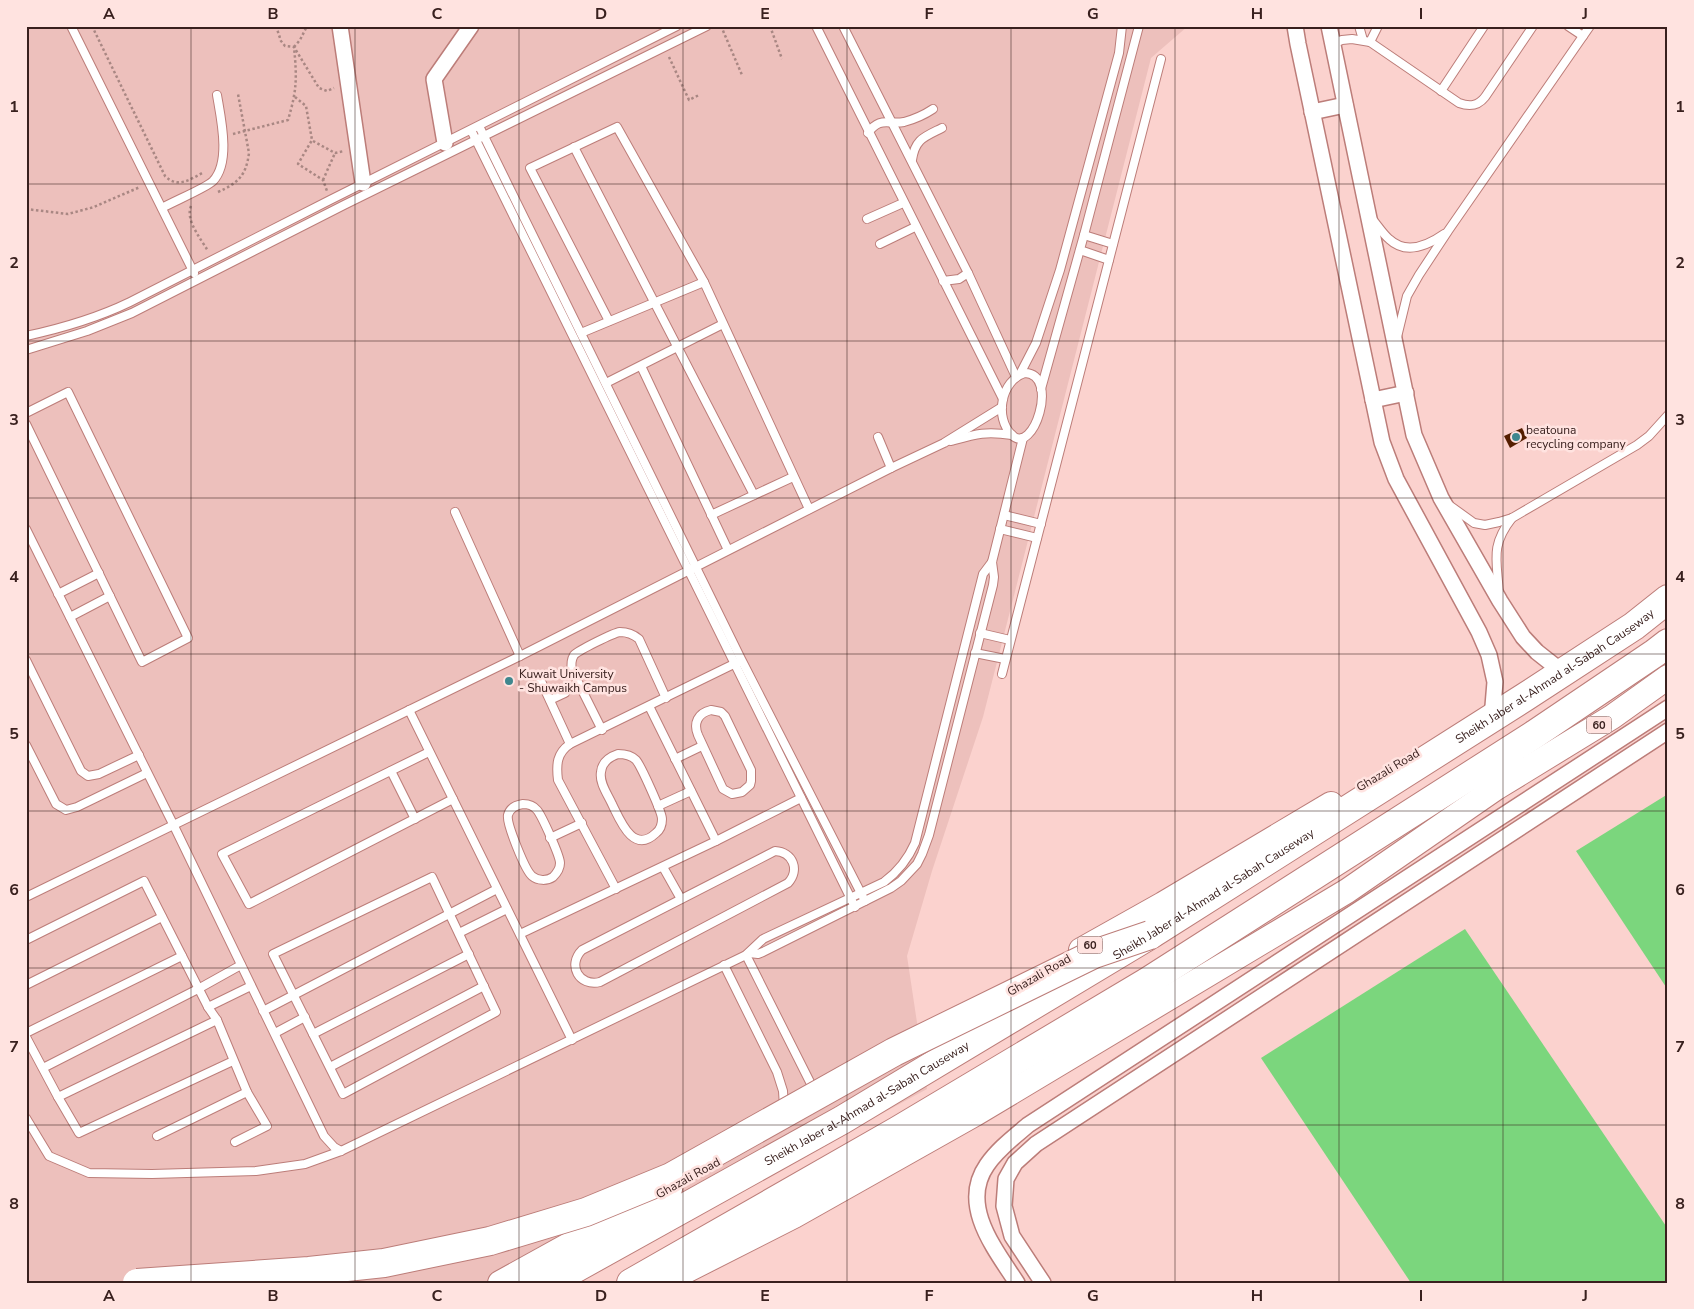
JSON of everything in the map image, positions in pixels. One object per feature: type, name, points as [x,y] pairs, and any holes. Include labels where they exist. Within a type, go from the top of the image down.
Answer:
[{"type":"highway","name":"Sheikh Jaber al-Ahmad al-Sabah Causeway","points":[[591,1260],[842,1120],[1150,935],[1525,698],[1634,626],[1668,599]]},
{"type":"highway","name":"60","points":[[631,1283],[897,1131],[1147,982],[1535,734],[1655,653],[1668,642]]},
{"type":"highway","points":[[137,1283],[309,1271],[384,1263],[490,1241],[586,1212],[671,1176],[894,1052],[1094,954],[1150,935]]},
{"type":"highway","points":[[523,1283],[563,1264],[578,1260],[591,1260]]},
{"type":"highway","name":"60","points":[[549,1283],[591,1260]]},
{"type":"main road","name":"Ghazali Road","points":[[500,1283],[778,1129],[1048,968],[1230,864],[1556,667],[1668,586]]},
{"type":"main road","name":"60","points":[[662,1283],[794,1216],[889,1164],[976,1114],[1338,896],[1496,788],[1612,717],[1668,677]]},
{"type":"street","points":[[340,26],[363,183]]},
{"type":"street","points":[[445,143],[434,79],[470,26]]},
{"type":"street","points":[[1295,26],[1382,442],[1396,479],[1460,596],[1489,655],[1494,682],[1493,706]]},
{"type":"street","points":[[1329,26],[1414,435],[1441,498],[1500,601],[1523,637],[1537,652],[1556,667]]},
{"type":"street","points":[[1312,112],[1345,105]]},
{"type":"street","points":[[1373,400],[1406,392]]},
{"type":"street","points":[[1017,1283],[992,1243],[978,1214],[976,1191],[986,1166],[1004,1145],[1028,1125],[1668,708]]},
{"type":"street","points":[[1042,1283],[1012,1236],[1004,1206],[1006,1179],[1015,1163],[1036,1144],[1668,731]]},
{"type":"lane","points":[[71,26],[197,279]]},
{"type":"lane","points":[[26,336],[71,326],[110,312],[677,26]]},
{"type":"lane","points":[[26,350],[111,322],[707,26]]},
{"type":"lane","points":[[816,26],[1002,403],[1005,424],[1012,435]]},
{"type":"lane","points":[[843,26],[912,160],[1018,376]]},
{"type":"lane","points":[[26,897],[520,656],[809,509],[944,443],[1002,403],[1008,387],[1018,376],[1036,343],[1060,270],[1119,53],[1122,26]]},
{"type":"lane","points":[[1041,389],[1080,250],[1138,26]]},
{"type":"lane","points":[[1359,26],[1367,41],[1465,106],[1476,105],[1481,101],[1533,26]]},
{"type":"lane","points":[[1367,41],[1378,26]]},
{"type":"lane","points":[[1442,91],[1484,26]]},
{"type":"lane","points":[[1568,26],[1583,36]]},
{"type":"lane","points":[[1396,346],[1407,296],[1448,231],[1590,26]]},
{"type":"lane","points":[[1332,44],[1342,40],[1367,41]]},
{"type":"lane","points":[[1002,674],[1161,59]]},
{"type":"lane","points":[[162,208],[212,182],[219,172],[223,136],[217,95]]},
{"type":"lane","points":[[868,133],[876,125],[886,121],[901,122],[919,118],[933,109]]},
{"type":"lane","points":[[479,126],[696,566],[801,798],[854,906]]},
{"type":"lane","points":[[609,321],[530,168],[617,127],[704,282],[792,477],[809,509]]},
{"type":"lane","points":[[912,160],[914,148],[921,138],[942,128]]},
{"type":"lane","points":[[471,130],[688,570],[865,901]]},
{"type":"lane","points":[[574,147],[655,302],[676,348],[754,495]]},
{"type":"lane","points":[[867,219],[903,203]]},
{"type":"lane","points":[[1368,213],[1388,239],[1399,246],[1420,247],[1434,241],[1448,231]]},
{"type":"lane","points":[[880,244],[915,227]]},
{"type":"lane","points":[[1084,235],[1113,244]]},
{"type":"lane","points":[[1080,250],[1109,260]]},
{"type":"lane","points":[[943,281],[959,279],[968,273]]},
{"type":"lane","points":[[581,333],[704,282]]},
{"type":"lane","points":[[606,383],[724,324]]},
{"type":"lane","points":[[641,366],[728,550]]},
{"type":"lane","points":[[944,443],[981,433],[992,432],[1023,438],[1030,434],[1037,421],[1041,384],[1035,375],[1030,373],[1018,376]]},
{"type":"lane","points":[[26,413],[68,392],[188,638],[142,662],[26,424]]},
{"type":"lane","points":[[1441,498],[1474,523],[1485,525],[1512,518],[1637,445],[1649,436],[1668,415]]},
{"type":"lane","points":[[878,437],[891,468]]},
{"type":"lane","points":[[748,954],[763,952],[902,881],[911,872],[922,854],[929,835],[994,578],[992,562],[1023,438]]},
{"type":"lane","points":[[711,515],[792,477]]},
{"type":"lane","points":[[454,512],[520,656]]},
{"type":"lane","points":[[1004,515],[1041,524]]},
{"type":"lane","points":[[1500,601],[1496,557],[1497,544],[1502,531],[1512,518]]},
{"type":"lane","points":[[26,529],[174,826],[324,1136],[334,1147],[341,1151]]},
{"type":"lane","points":[[1000,529],[1037,538]]},
{"type":"lane","points":[[26,1118],[50,1156],[89,1173],[152,1174],[256,1171],[304,1164],[341,1151],[572,1040],[748,954],[763,939],[884,882],[900,869],[911,852],[981,579],[985,569],[992,562]]},
{"type":"lane","points":[[58,594],[99,573]]},
{"type":"lane","points":[[70,617],[110,596]]},
{"type":"lane","points":[[602,730],[572,670],[571,662],[576,653],[616,633],[626,632],[639,638],[666,698]]},
{"type":"lane","points":[[980,633],[1010,640]]},
{"type":"lane","points":[[975,653],[1005,659]]},
{"type":"lane","points":[[26,660],[81,771],[88,776],[99,774],[138,755]]},
{"type":"lane","points":[[616,889],[558,780],[558,759],[564,749],[570,744],[738,662]]},
{"type":"lane","points":[[540,679],[570,744]]},
{"type":"lane","points":[[550,700],[565,694]]},
{"type":"lane","points":[[649,706],[716,841]]},
{"type":"lane","points":[[409,710],[572,1040]]},
{"type":"lane","points":[[706,711],[721,712],[728,720],[750,770],[751,781],[746,789],[737,794],[723,789],[702,746],[696,730],[698,718],[706,711]]},
{"type":"lane","points":[[26,745],[56,804],[66,810],[77,807],[147,773]]},
{"type":"lane","points":[[675,759],[702,746]]},
{"type":"lane","points":[[429,752],[222,854],[249,904],[453,799]]},
{"type":"lane","points":[[618,754],[624,754],[636,760],[658,806],[662,820],[655,834],[645,839],[634,838],[630,835],[623,826],[602,782],[601,770],[607,760],[618,754]]},
{"type":"lane","points":[[391,771],[415,819]]},
{"type":"lane","points":[[658,806],[691,791]]},
{"type":"lane","points":[[520,934],[716,841],[801,798]]},
{"type":"lane","points":[[523,804],[533,806],[537,810],[550,838],[559,856],[559,868],[557,873],[548,879],[537,879],[529,872],[508,825],[510,811],[514,807],[523,804]]},
{"type":"lane","points":[[550,838],[582,823]]},
{"type":"lane","points":[[775,851],[785,853],[792,860],[794,866],[792,879],[783,887],[600,982],[588,983],[578,976],[576,959],[582,950],[681,898],[775,851]]},
{"type":"lane","points":[[663,866],[681,898]]},
{"type":"lane","points":[[432,877],[449,913],[496,1012],[343,1094],[273,954],[432,877]]},
{"type":"lane","points":[[26,940],[144,881],[198,989],[217,1020],[247,1092],[267,1126],[234,1142]]},
{"type":"lane","points":[[263,1011],[497,889]]},
{"type":"lane","points":[[459,934],[507,909]]},
{"type":"lane","points":[[26,986],[162,917]]},
{"type":"lane","points":[[313,1034],[469,954]]},
{"type":"lane","points":[[748,954],[820,1103]]},
{"type":"lane","points":[[26,1033],[182,956]]},
{"type":"lane","points":[[43,1068],[198,989],[241,964]]},
{"type":"lane","points":[[724,965],[777,1072],[784,1101],[779,1124]]},
{"type":"lane","points":[[208,1007],[251,986]]},
{"type":"lane","points":[[330,1067],[484,986]]},
{"type":"lane","points":[[275,1033],[305,1017]]},
{"type":"lane","points":[[58,1097],[217,1020]]},
{"type":"lane","points":[[26,1037],[79,1133],[233,1061]]},
{"type":"lane","points":[[157,1136],[247,1092]]},
{"type":"path","points":[[92,26],[165,176],[173,183],[179,184],[221,163]]},
{"type":"path","points":[[276,26],[281,41],[285,46],[294,47]]},
{"type":"path","points":[[223,136],[288,120],[297,77],[294,47],[300,40],[306,26]]},
{"type":"path","points":[[721,26],[742,75]]},
{"type":"path","points":[[770,26],[782,58]]},
{"type":"path","points":[[294,47],[319,88],[327,91],[347,83]]},
{"type":"path","points":[[665,47],[689,100],[699,95]]},
{"type":"path","points":[[294,97],[306,106],[312,140],[298,164],[323,180],[335,153],[312,140]]},
{"type":"path","points":[[26,209],[68,214],[94,207],[140,187]]},
{"type":"shaded area","name":"Kuwait University - Shuwaikh Campus","points":[[26,26],[1188,26],[1151,58],[983,717],[932,871],[907,956],[927,1089],[570,1283],[26,1283]]},
{"type":"shaded area","points":[[1668,794],[1668,990],[1576,851]]},
{"type":"shaded area","points":[[1465,929],[1668,1229],[1668,1283],[1411,1283],[1261,1058]]},
{"type":"building","name":"beatouna recycling company","points":[[1522,428],[1527,438],[1510,448],[1504,436]]},
{"type":"place","name":"beatouna recycling company","points":[[1516,437]]},
{"type":"place","name":"Kuwait University - Shuwaikh Campus","points":[[509,681]]}]
